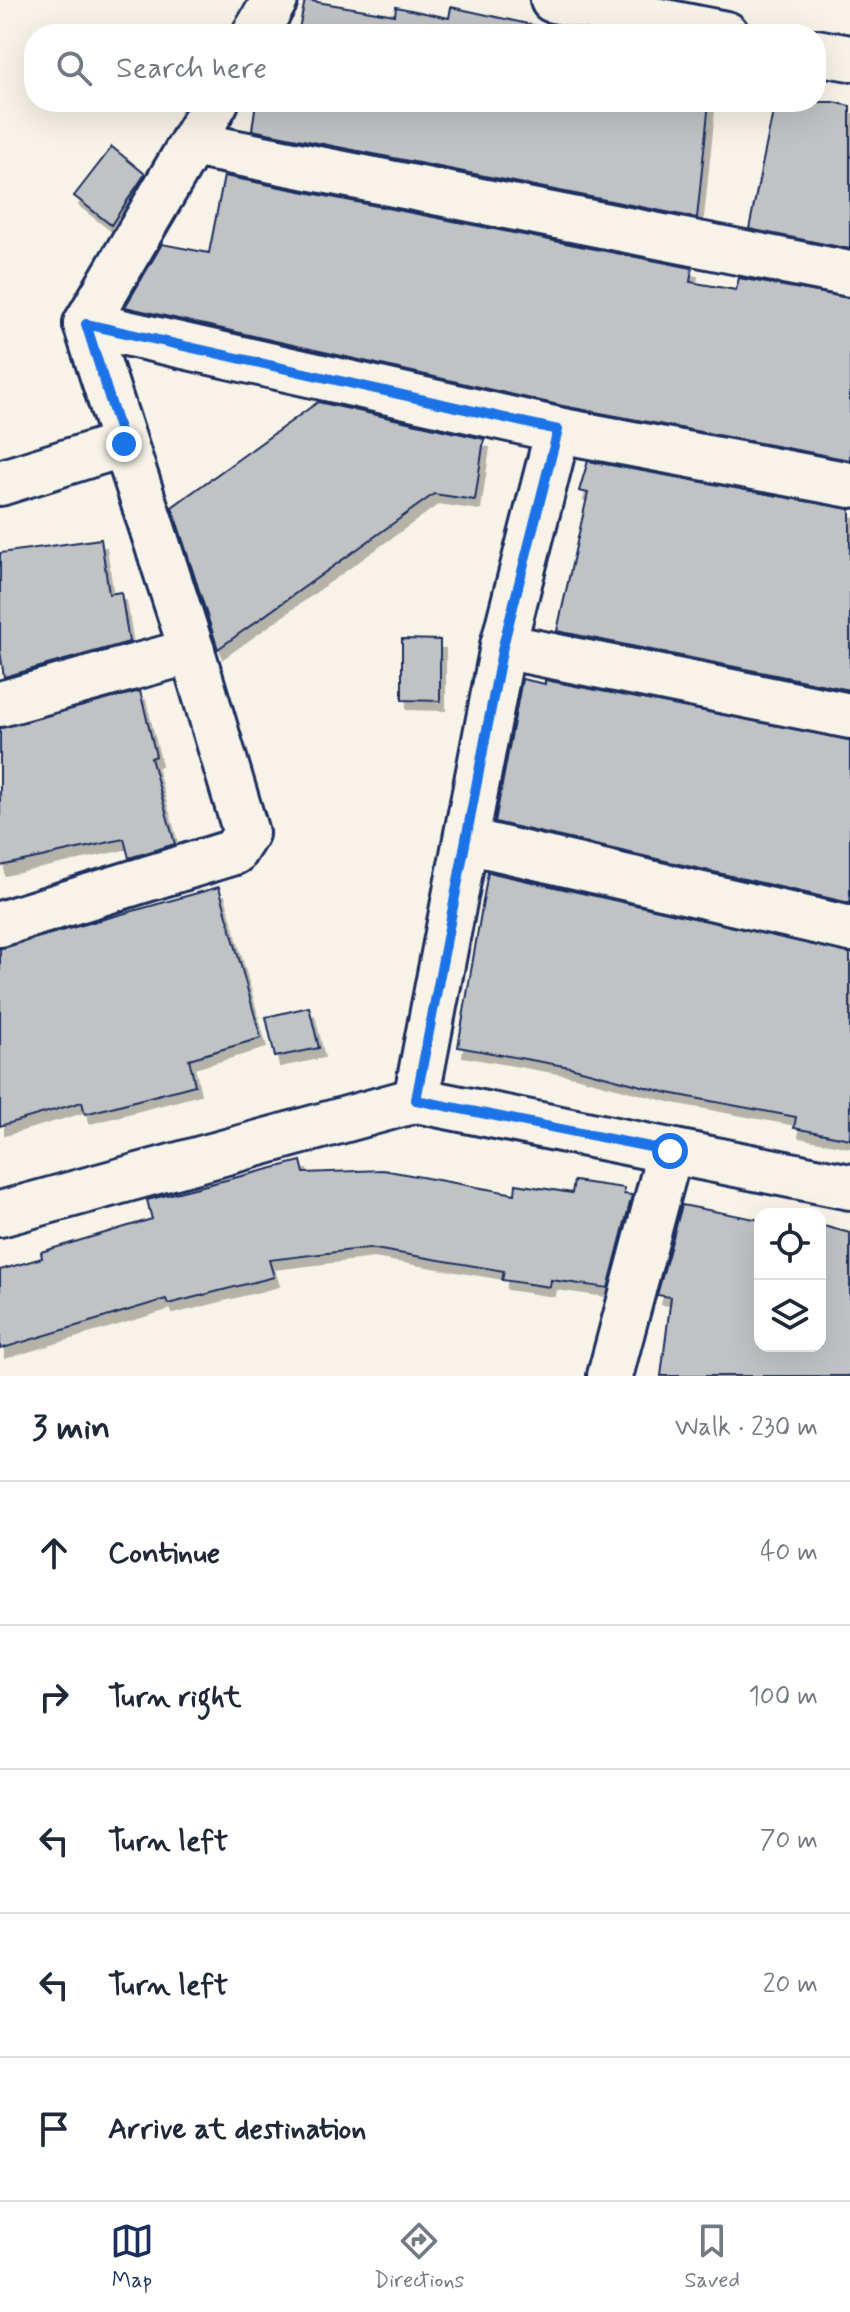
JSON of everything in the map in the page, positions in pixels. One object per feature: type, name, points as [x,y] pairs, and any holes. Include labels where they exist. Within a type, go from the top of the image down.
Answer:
[{"type":"street","points":[[261,24],[275,0]]},
{"type":"street","points":[[553,0],[675,24]]},
{"type":"street","points":[[826,54],[850,58]]},
{"type":"street","points":[[0,924],[234,852],[246,833],[244,816],[86,324],[210,112]]},
{"type":"street","points":[[192,144],[850,274]]},
{"type":"street","points":[[86,324],[558,430],[850,485]]},
{"type":"street","points":[[416,1100],[503,646],[558,430]]},
{"type":"street","points":[[0,483],[124,444]]},
{"type":"street","points":[[503,646],[850,716]]},
{"type":"street","points":[[0,704],[192,651]]},
{"type":"street","points":[[467,841],[850,929]]},
{"type":"street","points":[[0,1214],[416,1100],[850,1187]]},
{"type":"street","points":[[610,1376],[670,1151]]},
{"type":"building","points":[[305,0],[395,15],[396,7],[449,18],[451,7],[528,24],[300,24]]},
{"type":"building","points":[[826,102],[850,106],[850,249],[749,229],[773,112],[826,112]]},
{"type":"building","points":[[255,112],[708,112],[697,218],[252,130]]},
{"type":"building","points":[[112,147],[145,174],[111,225],[74,196]]},
{"type":"building","points":[[224,176],[692,268],[690,282],[736,290],[739,278],[850,298],[850,460],[563,406],[125,307],[162,244],[209,253]]},
{"type":"building","points":[[318,402],[484,439],[475,500],[434,494],[218,649],[172,507]]},
{"type":"building","points":[[588,461],[850,509],[850,690],[557,631],[588,493],[579,491]]},
{"type":"building","points":[[101,539],[109,594],[121,592],[129,642],[4,677],[0,651],[0,553]]},
{"type":"building","points":[[402,639],[440,640],[440,701],[402,700]]},
{"type":"building","points":[[522,679],[545,684],[545,680],[850,740],[850,903],[495,822]]},
{"type":"building","points":[[140,691],[156,756],[151,758],[175,844],[129,858],[124,839],[0,866],[0,728]]},
{"type":"building","points":[[488,872],[850,953],[850,1139],[794,1128],[796,1117],[668,1093],[570,1067],[458,1047]]},
{"type":"building","points":[[219,887],[261,1038],[189,1059],[195,1085],[85,1114],[82,1102],[0,1126],[0,948]]},
{"type":"building","points":[[309,1007],[319,1048],[275,1057],[266,1017]]},
{"type":"building","points":[[301,1161],[304,1173],[383,1170],[515,1194],[516,1184],[572,1193],[574,1181],[624,1188],[624,1194],[632,1195],[608,1288],[551,1280],[550,1287],[502,1280],[504,1271],[369,1248],[269,1260],[274,1277],[168,1304],[166,1299],[0,1349],[0,1270],[42,1258],[41,1252],[152,1219],[147,1200]]},
{"type":"building","points":[[682,1205],[754,1219],[754,1352],[826,1352],[826,1227],[850,1233],[850,1376],[661,1376],[671,1297],[657,1295]]},
{"type":"route","points":[[124,444],[86,324],[558,430],[503,646],[416,1100],[670,1151]]}]
